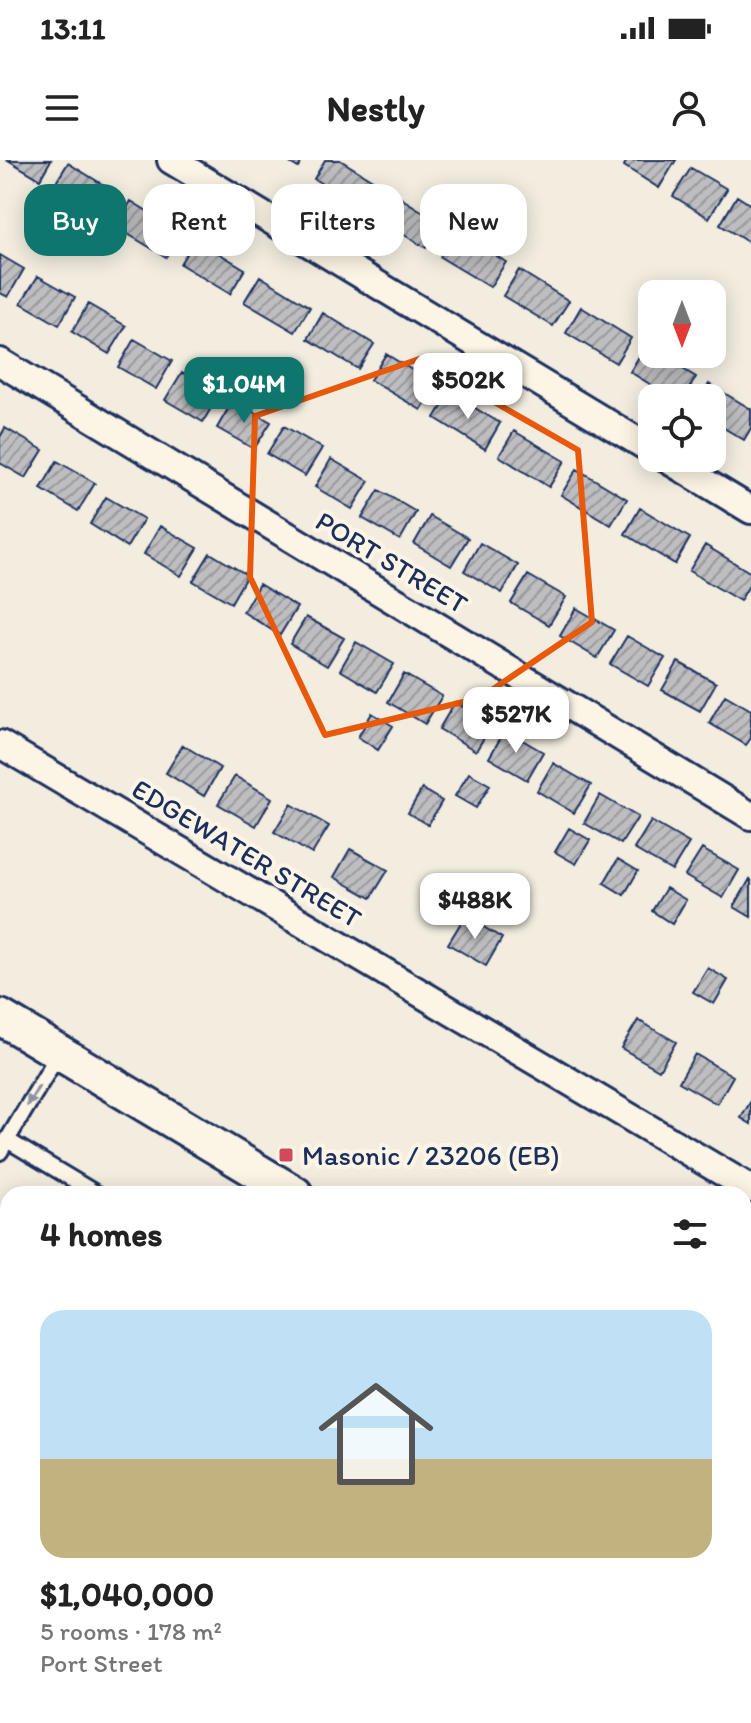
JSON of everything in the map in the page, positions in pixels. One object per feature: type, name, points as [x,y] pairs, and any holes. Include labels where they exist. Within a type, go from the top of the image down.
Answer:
[{"type":"street","points":[[171,160],[638,442]]},
{"type":"street","name":"PORT STREET","points":[[0,362],[751,816]]},
{"type":"street","points":[[688,472],[751,510]]},
{"type":"street","name":"EDGEWATER STREET","points":[[0,744],[746,1186]]},
{"type":"street","points":[[0,1017],[282,1186]]},
{"type":"lane","points":[[59,1053],[4,1146],[82,1186]]},
{"type":"highlighted area","points":[[419,359],[578,450],[592,622],[480,698],[325,735],[250,577],[255,416]]},
{"type":"building","points":[[8,160],[51,160],[40,179]]},
{"type":"building","points":[[285,160],[303,160],[298,168]]},
{"type":"building","points":[[325,160],[340,160],[379,184],[322,184],[314,179]]},
{"type":"building","points":[[627,160],[676,160],[659,188],[624,166]]},
{"type":"building","points":[[68,163],[102,184],[55,184]]},
{"type":"building","points":[[691,168],[727,189],[709,218],[673,196]]},
{"type":"building","points":[[737,196],[751,205],[751,244],[720,225]]},
{"type":"building","points":[[404,200],[420,210],[420,244],[404,235]]},
{"type":"building","points":[[131,201],[143,208],[143,243],[127,234],[127,208]]},
{"type":"building","points":[[0,255],[24,269],[8,297],[0,293]]},
{"type":"building","points":[[185,256],[223,256],[245,269],[230,294],[180,264]]},
{"type":"building","points":[[496,256],[506,262],[490,287],[440,257]]},
{"type":"building","points":[[519,270],[569,301],[553,326],[503,296]]},
{"type":"building","points":[[38,276],[75,297],[59,325],[21,303]]},
{"type":"building","points":[[260,276],[310,307],[295,332],[244,302]]},
{"type":"building","points":[[88,304],[126,326],[109,354],[72,332]]},
{"type":"building","points":[[581,307],[631,338],[616,363],[566,333]]},
{"type":"building","points":[[323,313],[374,344],[358,369],[308,339]]},
{"type":"building","points":[[134,339],[172,361],[156,389],[118,367]]},
{"type":"building","points":[[386,354],[436,385],[421,410],[370,380]]},
{"type":"building","points":[[638,358],[638,368],[681,368],[696,377],[692,384],[650,384],[630,372]]},
{"type":"building","points":[[182,372],[219,394],[203,422],[165,400]]},
{"type":"building","points":[[450,393],[500,423],[485,449],[435,418]]},
{"type":"building","points":[[726,394],[751,409],[751,428],[744,440],[726,429]]},
{"type":"building","points":[[233,400],[271,422],[254,449],[217,428]]},
{"type":"building","points":[[284,426],[322,448],[305,476],[267,454]]},
{"type":"building","points":[[5,428],[43,450],[26,478],[0,463],[0,437]]},
{"type":"building","points":[[514,431],[565,461],[549,487],[499,456]]},
{"type":"building","points":[[331,459],[369,481],[352,509],[315,487]]},
{"type":"building","points":[[57,461],[95,483],[78,511],[41,489]]},
{"type":"building","points":[[577,469],[627,499],[611,525],[561,495]]},
{"type":"building","points":[[379,490],[416,512],[400,540],[362,518]]},
{"type":"building","points":[[106,497],[144,519],[127,547],[90,524]]},
{"type":"building","points":[[640,508],[690,538],[675,564],[625,534]]},
{"type":"building","points":[[430,516],[468,538],[451,566],[414,544]]},
{"type":"building","points":[[160,526],[198,548],[181,576],[144,554]]},
{"type":"building","points":[[480,543],[518,565],[502,593],[464,571]]},
{"type":"building","points":[[705,545],[751,573],[751,582],[740,601],[689,571]]},
{"type":"building","points":[[210,553],[247,575],[231,603],[193,581]]},
{"type":"building","points":[[528,575],[566,597],[549,625],[511,603]]},
{"type":"building","points":[[259,584],[297,607],[280,635],[243,612]]},
{"type":"building","points":[[576,608],[614,630],[597,658],[560,636]]},
{"type":"building","points":[[306,617],[344,638],[327,666],[290,644]]},
{"type":"building","points":[[627,636],[665,658],[648,686],[610,664]]},
{"type":"building","points":[[356,642],[394,664],[377,692],[340,670]]},
{"type":"building","points":[[678,662],[716,683],[700,711],[662,690]]},
{"type":"building","points":[[404,674],[442,696],[425,724],[388,702]]},
{"type":"building","points":[[725,695],[751,710],[751,738],[746,745],[709,723]]},
{"type":"building","points":[[455,702],[493,723],[476,751],[439,729]]},
{"type":"building","points":[[372,713],[393,726],[378,750],[358,737]]},
{"type":"building","points":[[505,730],[543,752],[527,780],[489,758]]},
{"type":"building","points":[[183,745],[220,768],[204,796],[166,773]]},
{"type":"building","points":[[553,763],[591,785],[574,813],[537,791]]},
{"type":"building","points":[[469,773],[490,785],[476,808],[455,796]]},
{"type":"building","points":[[235,776],[272,798],[256,826],[218,804]]},
{"type":"building","points":[[422,789],[442,801],[428,825],[408,813]]},
{"type":"building","points":[[600,795],[638,817],[621,844],[584,823]]},
{"type":"building","points":[[291,804],[329,826],[312,854],[274,832]]},
{"type":"building","points":[[651,821],[689,843],[672,871],[634,849]]},
{"type":"building","points":[[569,828],[590,840],[576,864],[555,852]]},
{"type":"building","points":[[350,849],[388,870],[371,898],[334,877]]},
{"type":"building","points":[[702,849],[739,870],[723,898],[685,876]]},
{"type":"building","points":[[618,859],[638,871],[624,895],[604,883]]},
{"type":"building","points":[[751,880],[751,917],[734,907]]},
{"type":"building","points":[[666,888],[686,900],[672,924],[652,911]]},
{"type":"building","points":[[465,916],[502,938],[486,966],[448,944]]},
{"type":"building","points":[[708,968],[728,980],[714,1004],[693,992]]},
{"type":"building","points":[[638,1020],[676,1042],[659,1070],[621,1048]]},
{"type":"building","points":[[695,1054],[733,1076],[717,1104],[679,1082]]},
{"type":"building","points":[[751,1101],[751,1124],[741,1118]]},
{"type":"place","name":"Masonic / 23206 (EB)","points":[[286,1155]]}]
